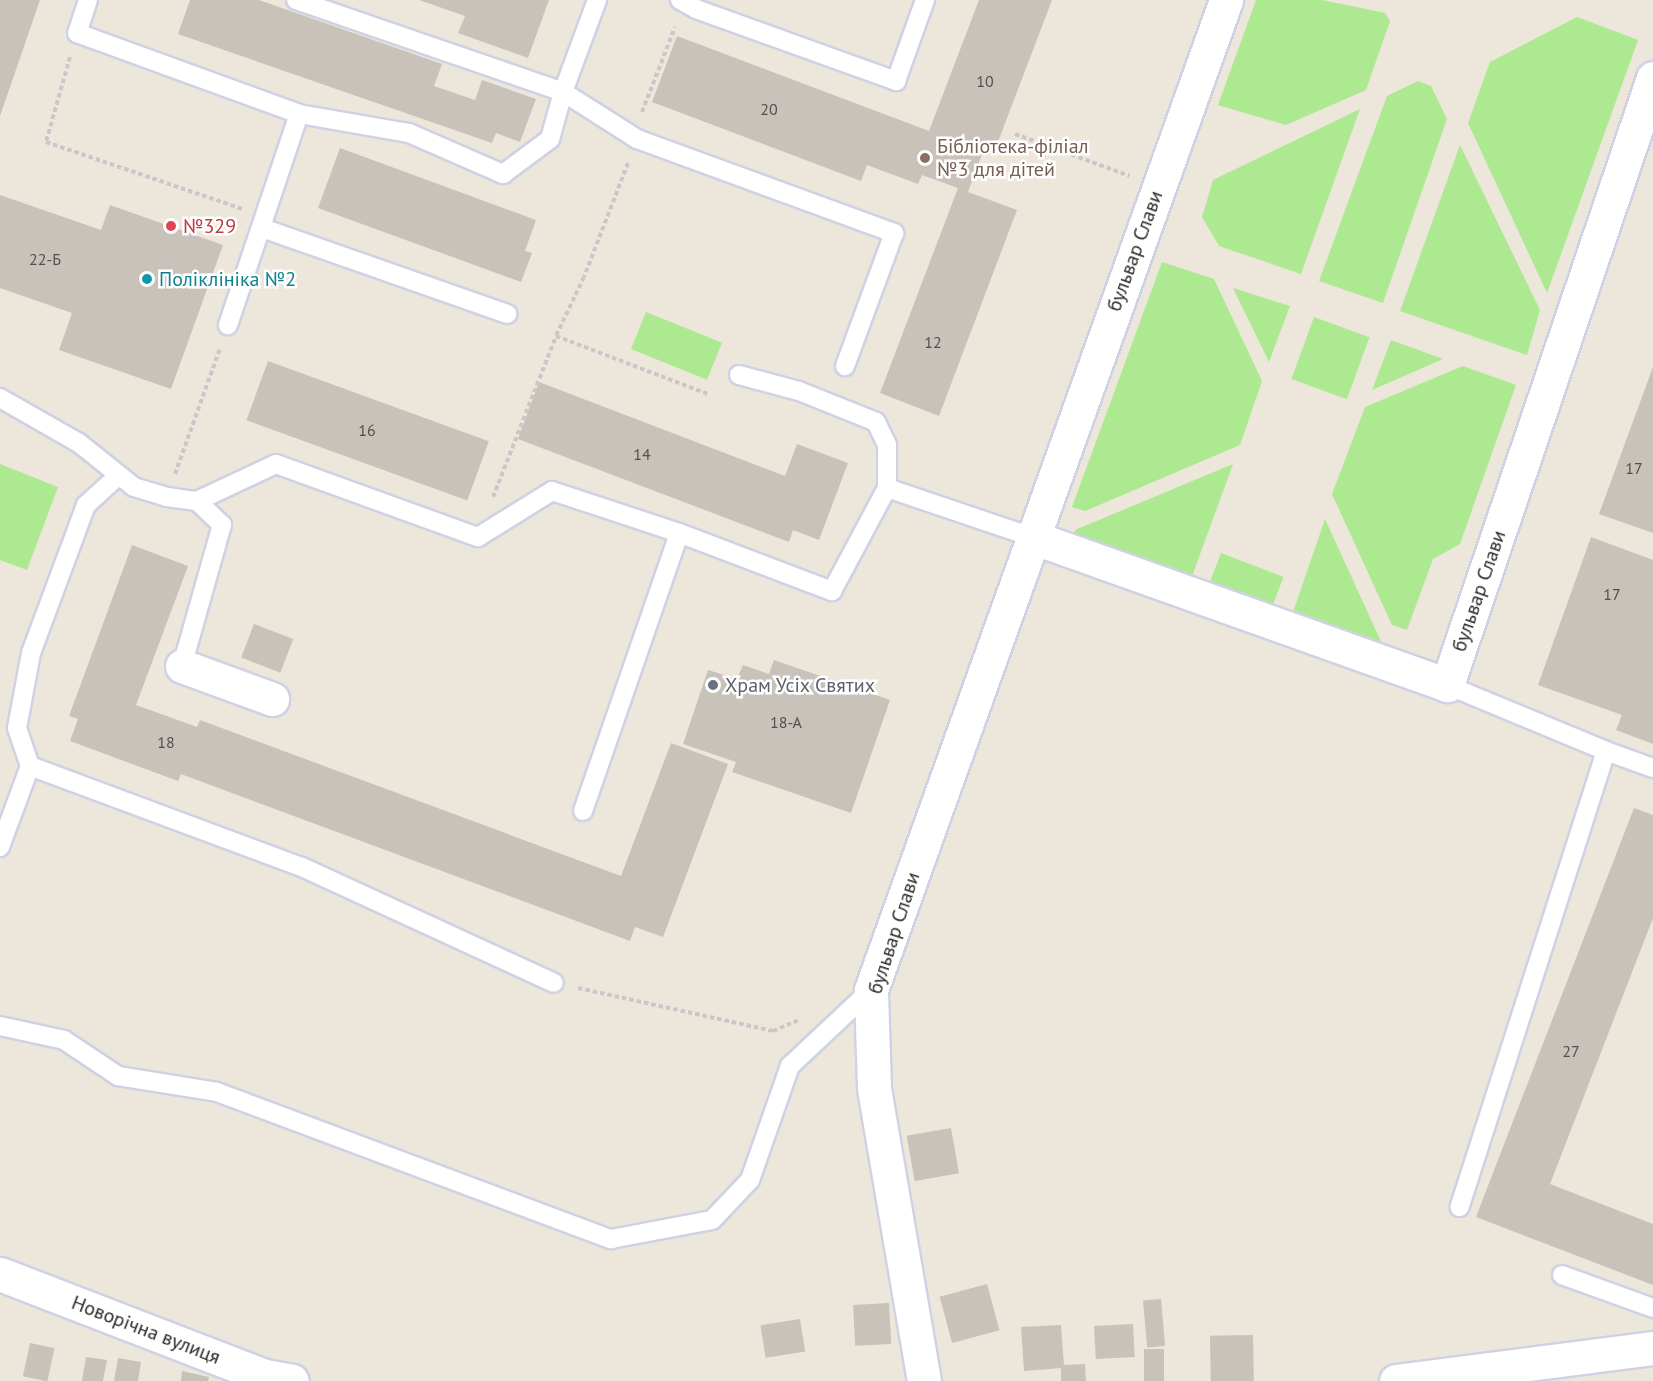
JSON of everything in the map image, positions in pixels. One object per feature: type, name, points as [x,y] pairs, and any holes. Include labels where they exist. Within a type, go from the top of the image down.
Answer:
[{"type":"street","name":"бульвар Слави","points":[[924,1381],[874,1088],[871,990],[1226,0]]},
{"type":"street","name":"бульвар Слави","points":[[1447,685],[1653,78]]},
{"type":"street","points":[[1032,537],[1447,685]]},
{"type":"street","points":[[182,666],[272,699]]},
{"type":"street","name":"Новорічна вулиця","points":[[0,1274],[265,1376],[292,1381]]},
{"type":"street","points":[[1396,1381],[1653,1348]]},
{"type":"lane","points":[[88,0],[77,33],[299,114],[409,133],[503,174],[550,139],[563,92],[597,0]]},
{"type":"lane","points":[[296,0],[563,92],[637,139],[894,233],[845,366]]},
{"type":"lane","points":[[681,0],[696,9],[896,81],[925,0]]},
{"type":"lane","points":[[228,325],[299,114]]},
{"type":"lane","points":[[264,223],[507,314]]},
{"type":"lane","points":[[0,398],[79,443],[134,487],[166,497],[197,501],[276,464],[478,537],[552,491],[679,533],[832,591],[887,488],[887,445],[876,422],[799,391],[739,375]]},
{"type":"lane","points":[[0,847],[30,766],[17,729],[31,653],[86,505],[118,476]]},
{"type":"lane","points":[[887,488],[1032,537]]},
{"type":"lane","points":[[182,666],[222,525],[197,501]]},
{"type":"lane","points":[[583,811],[679,533]]},
{"type":"lane","points":[[1447,685],[1653,768]]},
{"type":"lane","points":[[1460,1207],[1606,751]]},
{"type":"lane","points":[[30,766],[302,867],[554,982]]},
{"type":"lane","points":[[0,1026],[64,1040],[118,1076],[217,1092],[611,1239],[712,1220],[750,1180],[790,1066],[871,990]]},
{"type":"lane","points":[[1562,1275],[1653,1308]]},
{"type":"path","points":[[77,33],[46,142],[264,223]]},
{"type":"path","points":[[1015,134],[1159,186]]},
{"type":"path","points":[[478,537],[537,376],[584,277]]},
{"type":"path","points":[[166,497],[228,325]]},
{"type":"path","points":[[556,336],[708,393]]},
{"type":"path","points":[[554,982],[772,1031],[805,1017]]},
{"type":"green space","points":[[1256,0],[1322,0],[1385,13],[1390,21],[1366,90],[1286,125],[1218,105]]},
{"type":"green space","points":[[1577,17],[1638,40],[1547,293],[1468,123],[1490,62]]},
{"type":"green space","points":[[1418,81],[1431,86],[1447,119],[1383,303],[1319,281],[1387,96]]},
{"type":"green space","points":[[1360,109],[1301,274],[1219,246],[1202,217],[1213,180]]},
{"type":"green space","points":[[1460,145],[1540,310],[1527,355],[1400,311]]},
{"type":"green space","points":[[1162,262],[1214,279],[1262,381],[1240,445],[1085,511],[1072,507]]},
{"type":"green space","points":[[1233,288],[1290,306],[1269,362]]},
{"type":"green space","points":[[646,312],[722,343],[707,380],[631,349]]},
{"type":"green space","points":[[1314,317],[1369,337],[1347,399],[1291,379]]},
{"type":"green space","points":[[1391,340],[1443,359],[1372,390]]},
{"type":"green space","points":[[1463,366],[1516,385],[1460,544],[1433,559],[1407,630],[1392,625],[1332,494],[1365,407]]},
{"type":"green space","points":[[0,464],[58,487],[27,570],[0,560]]},
{"type":"green space","points":[[1233,464],[1191,579],[1075,537],[1075,530]]},
{"type":"green space","points":[[1325,519],[1383,646],[1292,615]]},
{"type":"green space","points":[[1221,553],[1284,577],[1271,609],[1209,585]]},
{"type":"building","points":[[0,0],[40,0],[0,116]]},
{"type":"building","points":[[190,0],[259,0],[442,64],[434,86],[475,100],[482,80],[536,99],[520,142],[496,133],[492,143],[178,34]]},
{"type":"building","points":[[419,0],[549,0],[528,58],[458,33],[465,16]]},
{"type":"building","points":[[979,0],[1052,0],[993,155],[983,152],[968,192],[1017,210],[939,416],[880,393],[958,188],[922,175],[918,184],[867,165],[861,181],[652,102],[677,36],[929,131]]},
{"type":"building","points":[[340,148],[536,220],[525,251],[532,253],[521,282],[318,208]]},
{"type":"building","name":"Поліклініка №2","points":[[0,195],[101,230],[110,205],[223,245],[171,389],[59,350],[72,313],[0,288]]},
{"type":"building","points":[[268,361],[489,441],[467,501],[246,420]]},
{"type":"building","points":[[1653,367],[1653,533],[1599,514]]},
{"type":"building","points":[[539,382],[785,476],[797,444],[848,463],[819,540],[793,530],[789,542],[518,439]]},
{"type":"building","points":[[1591,537],[1653,560],[1653,744],[1616,730],[1622,715],[1538,685]]},
{"type":"building","points":[[132,545],[188,566],[136,705],[197,727],[200,720],[621,876],[671,743],[728,764],[663,937],[635,927],[630,941],[181,774],[178,781],[70,741],[78,719],[69,716]]},
{"type":"building","points":[[254,624],[293,639],[280,673],[241,658]]},
{"type":"building","points":[[774,660],[890,700],[851,813],[732,772],[736,762],[683,744],[708,670],[737,679],[743,665],[769,674]]},
{"type":"building","points":[[1634,808],[1653,815],[1653,918],[1550,1184],[1653,1224],[1653,1285],[1476,1217]]},
{"type":"building","points":[[951,1128],[959,1173],[915,1181],[907,1136]]},
{"type":"building","points":[[987,1284],[999,1330],[952,1343],[940,1297]]},
{"type":"building","points":[[1161,1299],[1165,1346],[1147,1347],[1143,1301]]},
{"type":"building","points":[[889,1303],[891,1344],[855,1346],[853,1305]]},
{"type":"building","points":[[800,1319],[805,1352],[766,1358],[760,1325]]},
{"type":"building","points":[[1133,1324],[1135,1357],[1096,1359],[1094,1326]]},
{"type":"building","points":[[1061,1325],[1064,1365],[1085,1364],[1086,1381],[1061,1381],[1061,1368],[1024,1371],[1021,1327]]},
{"type":"building","points":[[1253,1335],[1254,1381],[1211,1381],[1210,1336]]},
{"type":"building","points":[[30,1343],[54,1348],[47,1381],[23,1376]]},
{"type":"building","points":[[1144,1349],[1164,1349],[1164,1381],[1144,1381]]},
{"type":"building","points":[[86,1357],[107,1360],[103,1381],[82,1381]]},
{"type":"building","points":[[118,1358],[141,1362],[138,1381],[114,1381]]},
{"type":"building","points":[[182,1371],[209,1377],[208,1381],[181,1381]]},
{"type":"place","name":"Бібліотека-філіал №3 для дітей","points":[[925,158]]},
{"type":"place","name":"№329","points":[[171,226]]},
{"type":"place","name":"Поліклініка №2","points":[[147,279]]},
{"type":"place","name":"Храм Усіх Святих","points":[[713,685]]}]
